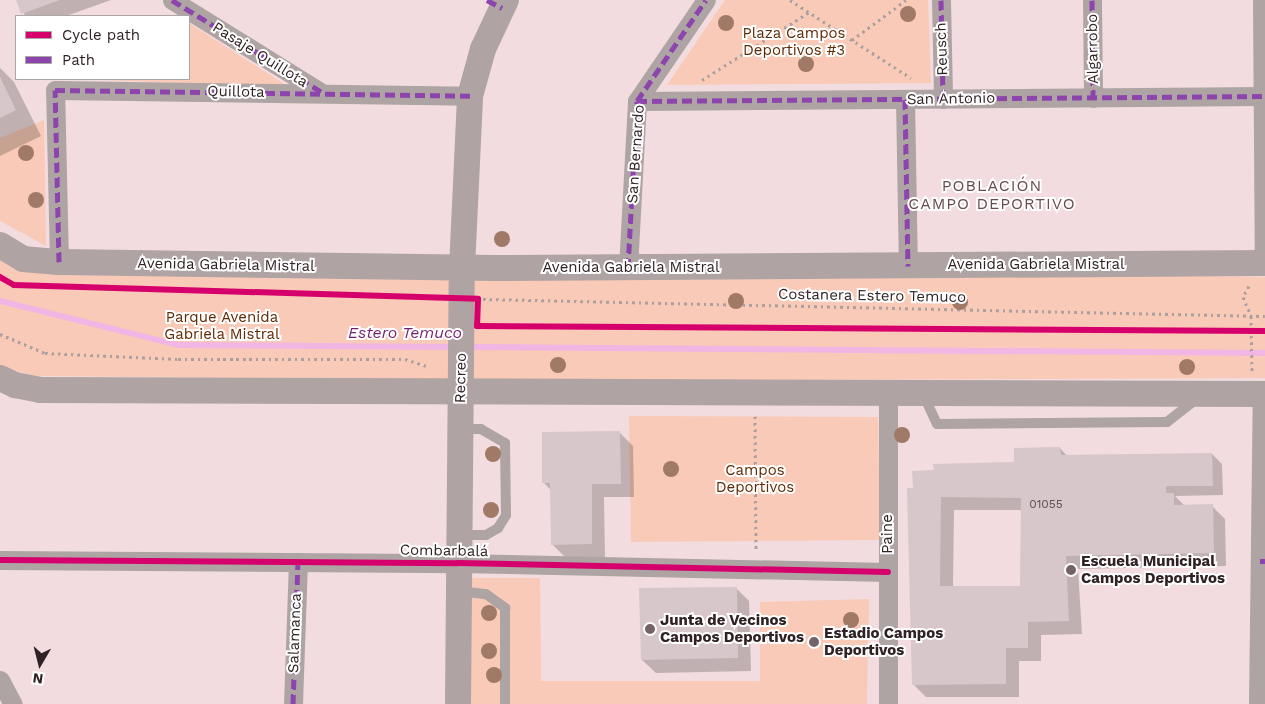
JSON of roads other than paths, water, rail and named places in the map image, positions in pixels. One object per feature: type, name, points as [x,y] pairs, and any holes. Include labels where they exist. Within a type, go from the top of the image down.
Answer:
[{"type":"main road","name":"Recreo","points":[[458,704],[460,384],[473,308],[462,268],[470,96],[498,3]]},
{"type":"main road","name":"Avenida Gabriela Mistral","points":[[0,245],[23,259],[59,262],[462,268],[1264,263]]},
{"type":"main road","points":[[0,378],[15,385],[40,390],[460,384],[888,393],[1204,394],[1260,387]]},
{"type":"street","name":"Pasaje Quillota","points":[[172,0],[323,93]]},
{"type":"street","name":"San Bernardo","points":[[628,268],[637,101],[706,0]]},
{"type":"street","name":"Reusch","points":[[940,0],[943,99]]},
{"type":"street","name":"Algarrobo","points":[[1092,0],[1093,98]]},
{"type":"street","points":[[1262,0],[1264,263]]},
{"type":"street","name":"Quillota","points":[[59,262],[55,90],[470,96]]},
{"type":"street","name":"San Antonio","points":[[637,101],[1263,96]]},
{"type":"street","points":[[905,99],[908,266]]},
{"type":"street","points":[[1258,704],[1262,561],[1260,387]]},
{"type":"street","name":"Paine","points":[[888,393],[888,704]]},
{"type":"street","name":"Combarbalá","points":[[0,560],[458,563],[888,572]]},
{"type":"street","name":"Salamanca","points":[[293,704],[298,562]]},
{"type":"street","points":[[0,680],[13,704]]},
{"type":"lane","points":[[458,535],[486,535],[498,528],[506,515],[506,442],[481,429],[460,429]]},
{"type":"lane","points":[[458,591],[486,594],[504,608],[505,704]]},
{"type":"waterway","name":"Estero Temuco","points":[[0,301],[178,345],[456,347]]},
{"type":"waterway","name":"Estero Temuco","points":[[468,347],[1265,353]]},
{"type":"place","name":"Escuela Municipal Campos Deportivos","points":[[1071,570]]},
{"type":"place","name":"Junta de Vecinos Campos Deportivos","points":[[650,629]]},
{"type":"place","name":"Estadio Campos Deportivos","points":[[814,642]]},
{"type":"district","name":"POBLACIÓN CAMPO DEPORTIVO","points":[[992,195]]},
{"type":"park label","name":"Plaza Campos Deportivos #3","points":[[794,42]]},
{"type":"park label","name":"Parque Avenida Gabriela Mistral","points":[[222,326]]},
{"type":"park label","name":"Campos Deportivos","points":[[755,478]]}]
